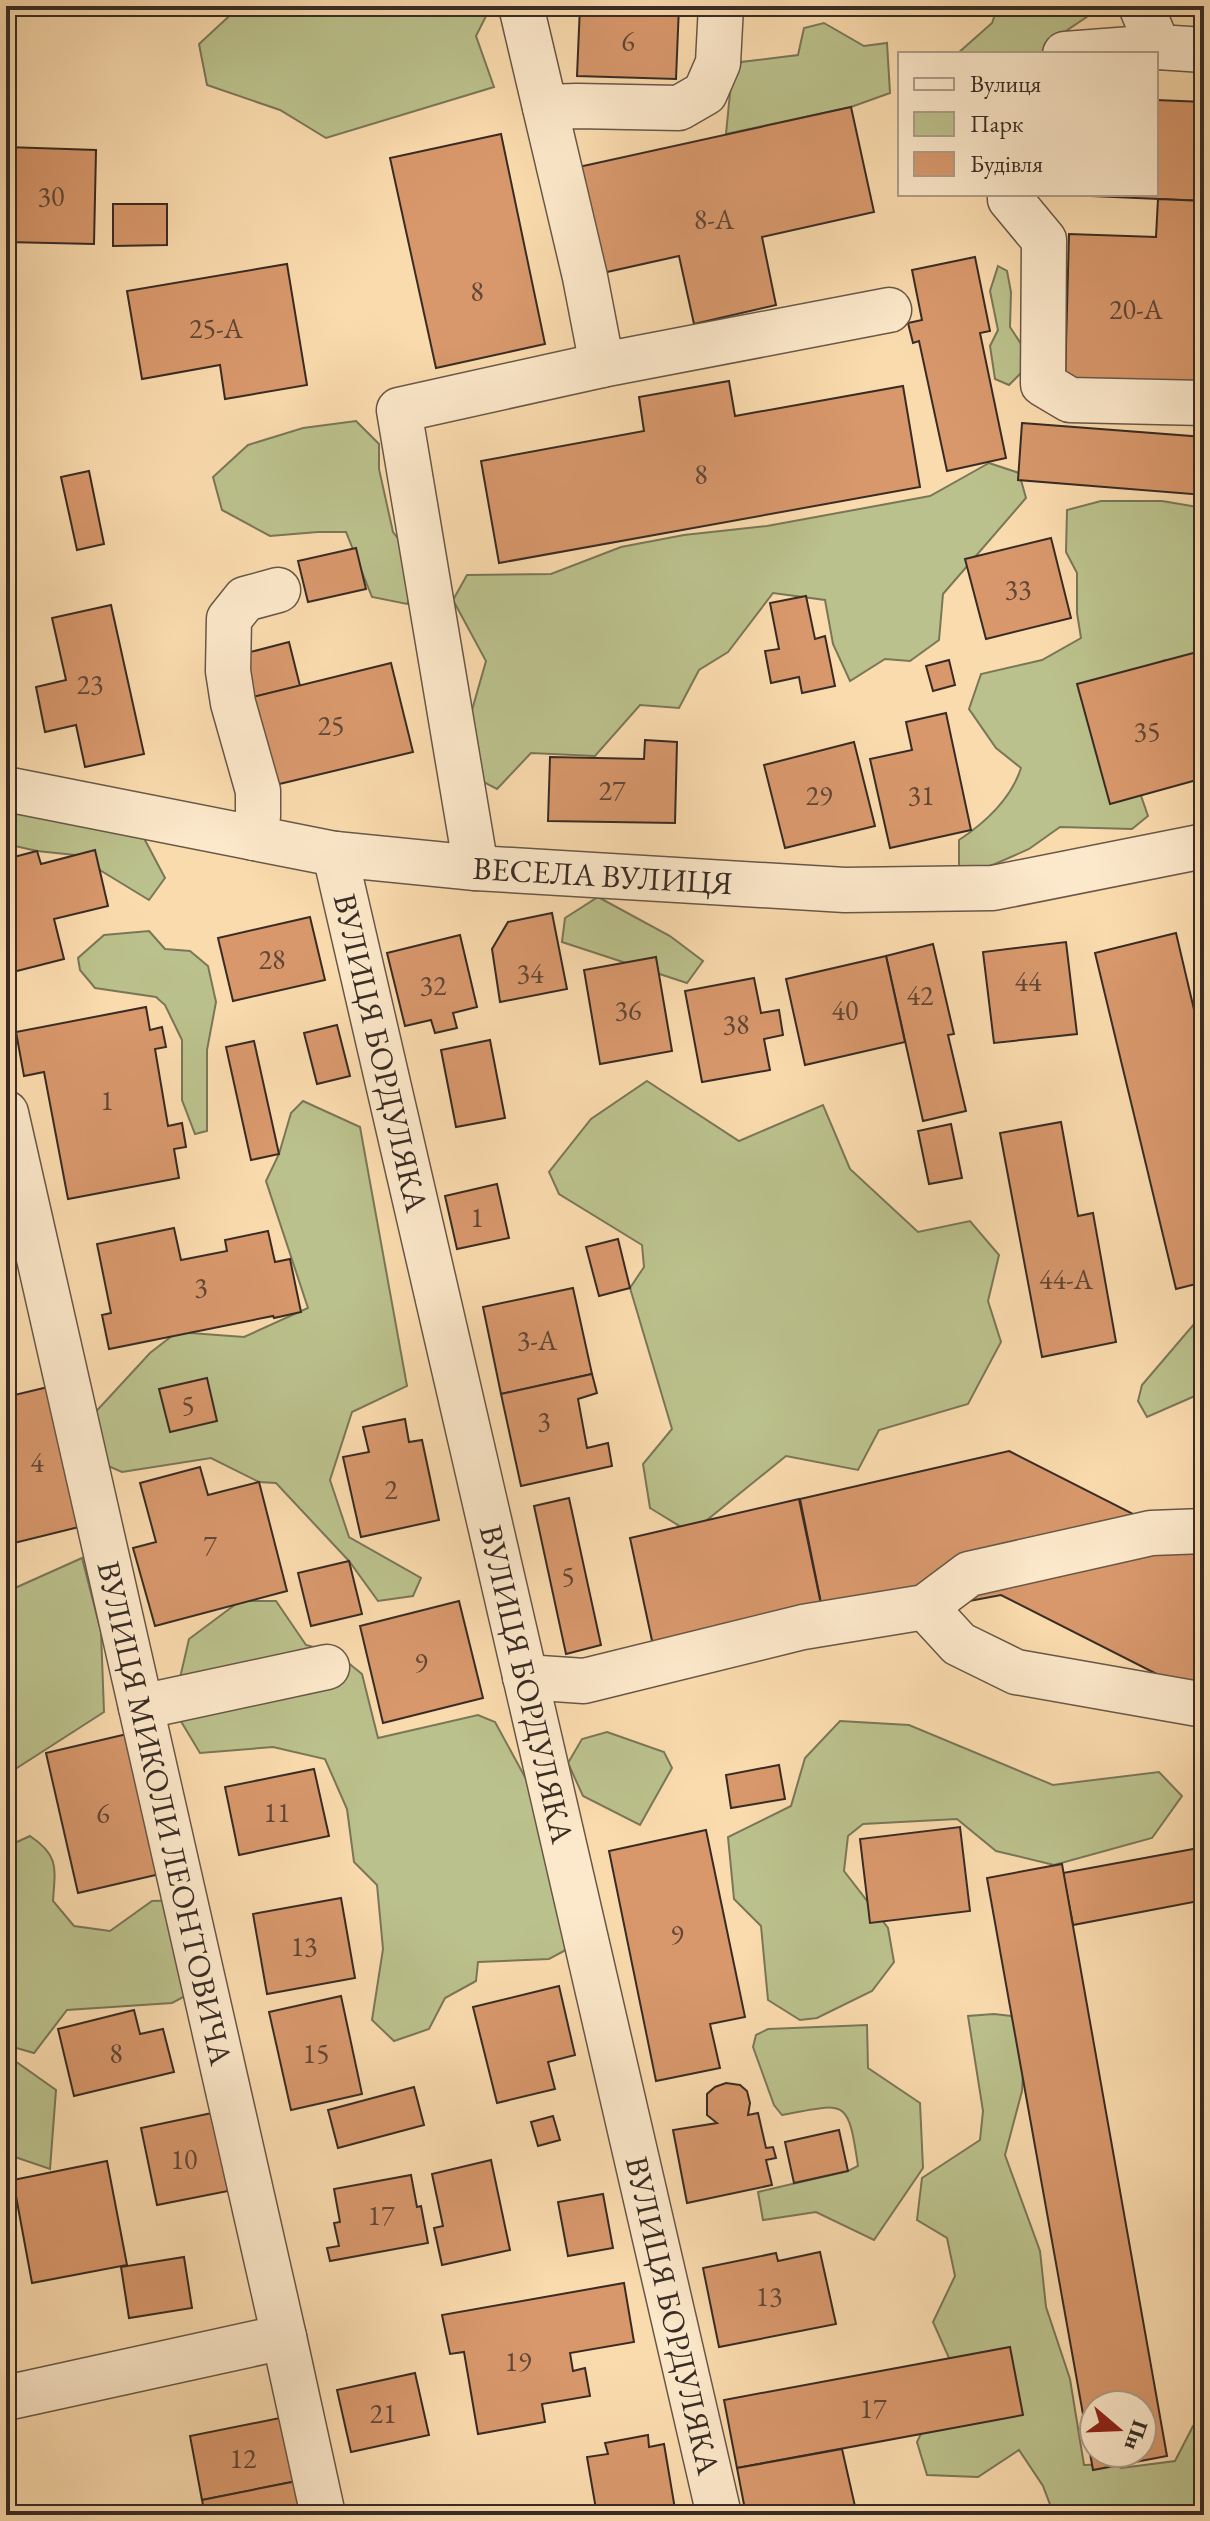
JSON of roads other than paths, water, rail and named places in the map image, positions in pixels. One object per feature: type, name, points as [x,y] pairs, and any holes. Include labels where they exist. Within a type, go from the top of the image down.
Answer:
[{"type":"street","points":[[521,6],[585,277],[602,365]]},
{"type":"street","points":[[545,107],[679,108],[705,93],[718,63],[721,6]]},
{"type":"street","points":[[1141,6],[1158,47]]},
{"type":"street","points":[[1092,52],[1158,47],[1204,50]]},
{"type":"street","points":[[1010,196],[1044,240],[1043,384],[1070,400],[1204,403]]},
{"type":"street","points":[[476,868],[399,410],[602,365],[889,310]]},
{"type":"street","points":[[254,838],[258,791],[233,703],[228,671],[229,619],[245,599],[278,590]]},
{"type":"street","name":"ВЕСЕЛА ВУЛИЦЯ","points":[[6,789],[335,854],[476,868],[845,890],[993,888],[1204,846]]},
{"type":"street","name":"ВУЛИЦЯ БОРДУЛЯКА","points":[[335,854],[719,2515]]},
{"type":"street","name":"ВУЛИЦЯ МИКОЛИ ЛЕОНТОВИЧА","points":[[6,1113],[323,2515]]},
{"type":"street","points":[[525,1677],[584,1681],[803,1627],[925,1607],[969,1574],[1151,1533],[1204,1531]]},
{"type":"street","points":[[925,1607],[959,1644],[1016,1672],[1204,1705]]},
{"type":"street","points":[[141,1707],[327,1667]]},
{"type":"street","points":[[6,2398],[284,2337]]}]
